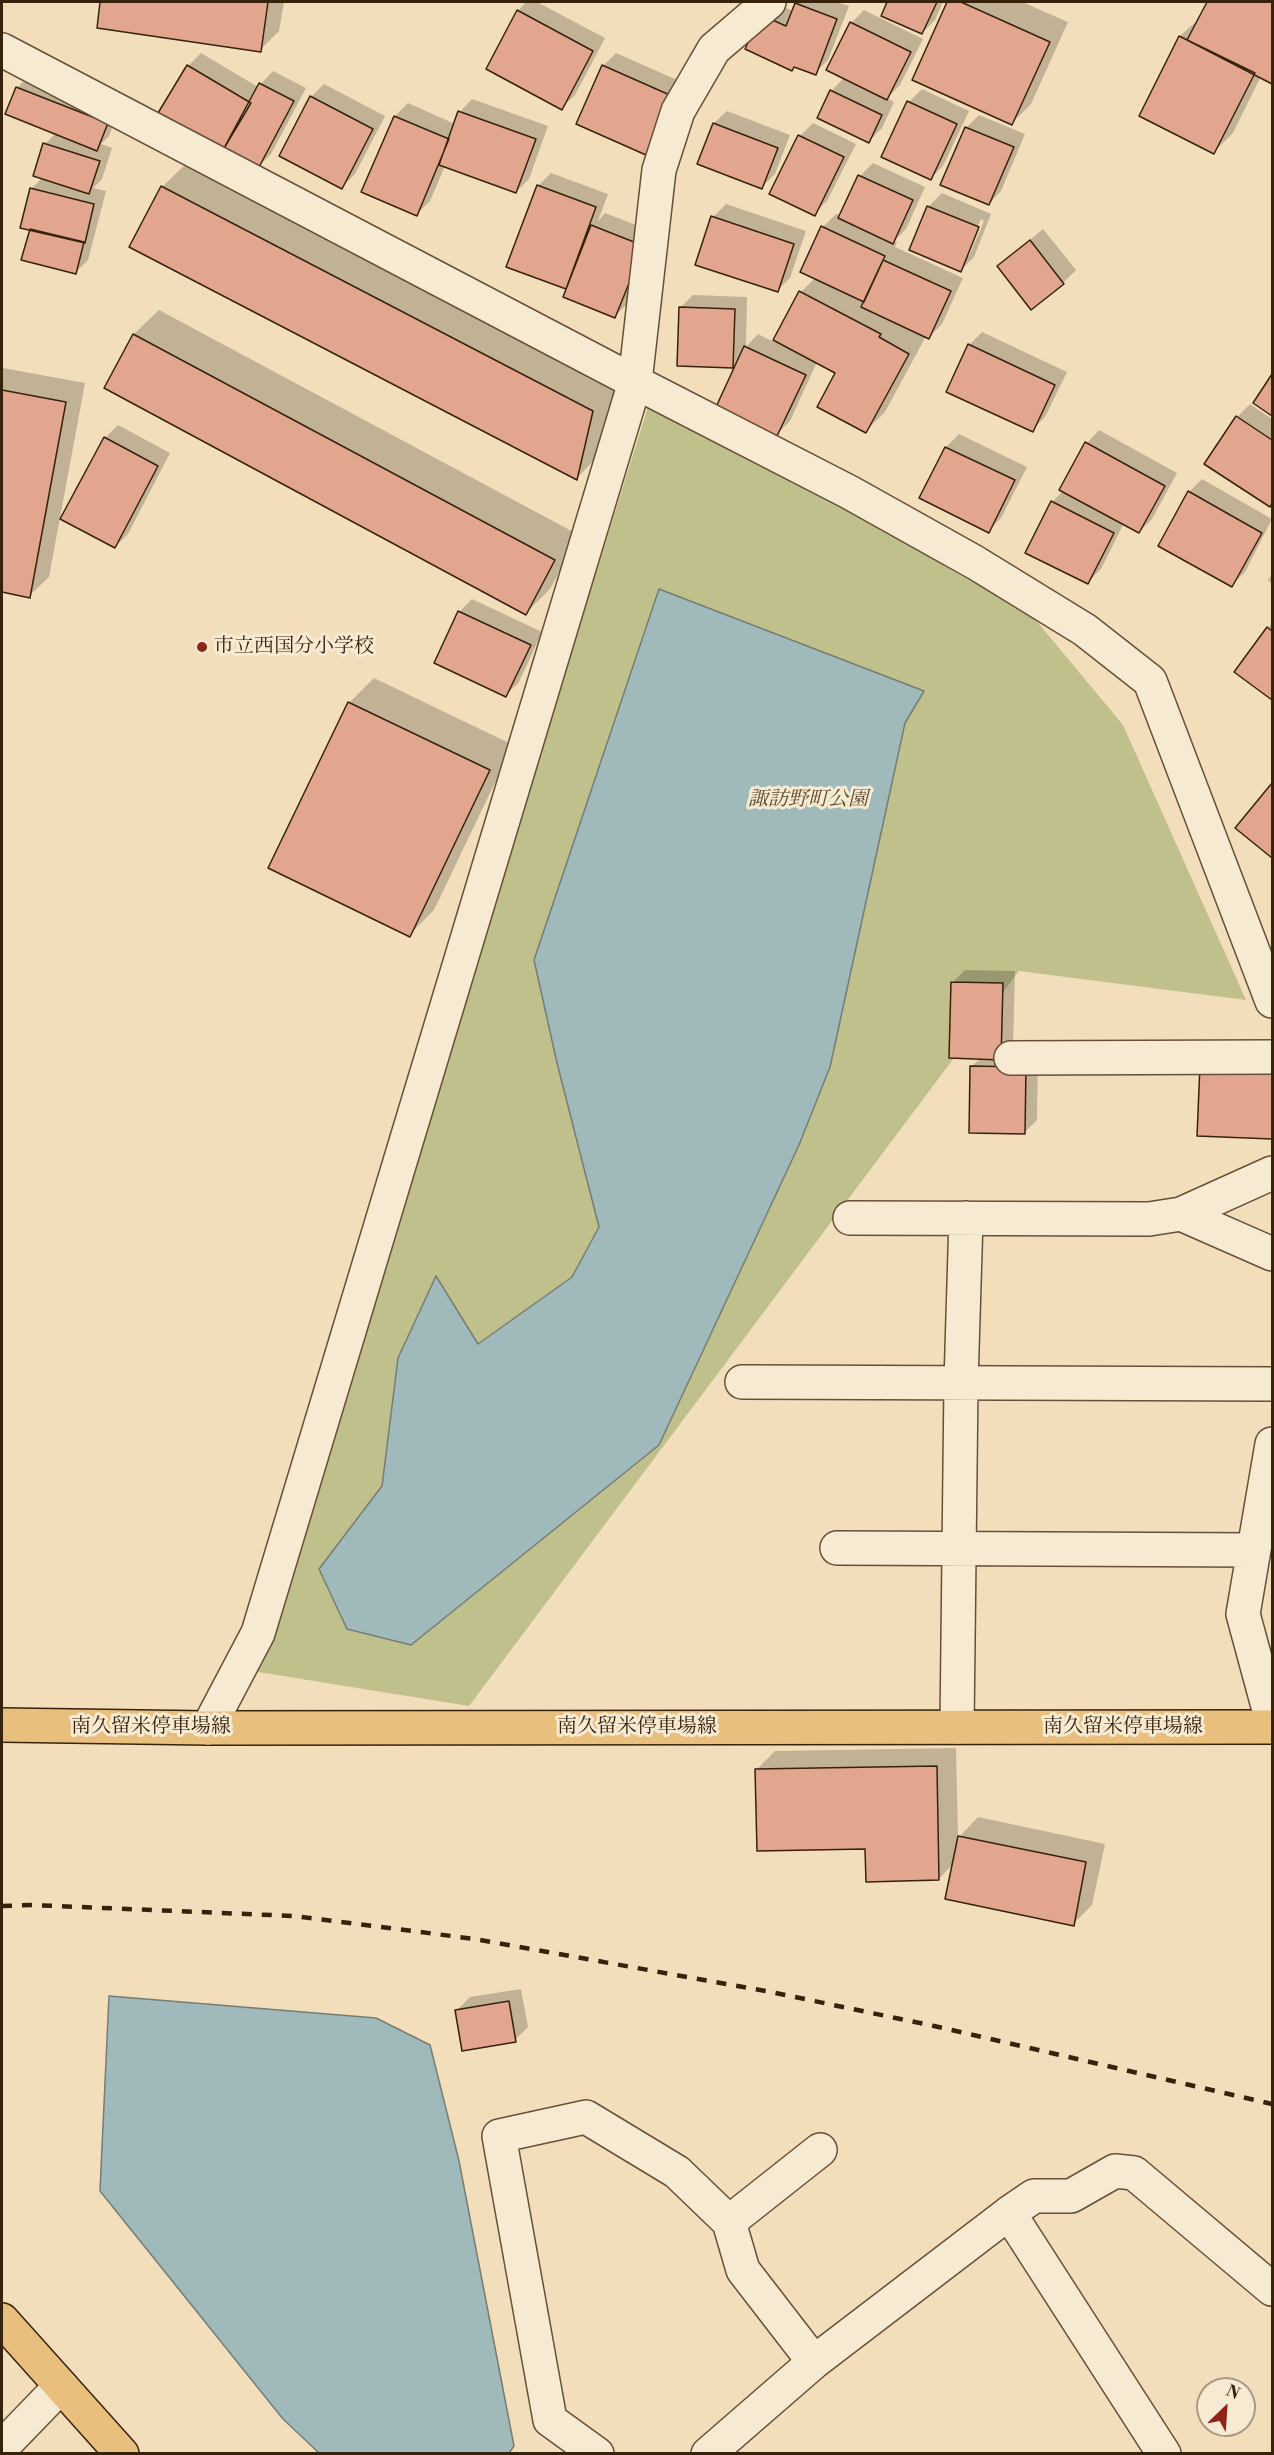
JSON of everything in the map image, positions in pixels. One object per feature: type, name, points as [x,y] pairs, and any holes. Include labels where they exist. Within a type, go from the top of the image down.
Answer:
[{"type":"main road","name":"南久留米停車場線","points":[[2,1725],[208,1728],[1272,1726]]},
{"type":"main road","points":[[2,2320],[122,2454]]},
{"type":"street","points":[[208,1728],[258,1633],[634,382],[659,170],[678,111],[714,49],[769,2]]},
{"type":"street","points":[[2,50],[634,382],[849,492],[976,563],[1085,630],[1150,681],[1272,1001]]},
{"type":"street","points":[[1011,1058],[1272,1057]]},
{"type":"street","points":[[850,1218],[1149,1219],[1181,1214],[1272,1173]]},
{"type":"street","points":[[1181,1214],[1272,1254]]},
{"type":"street","points":[[957,1727],[958,1548],[966,1218]]},
{"type":"street","points":[[742,1382],[1272,1384]]},
{"type":"street","points":[[1272,1444],[1243,1614],[1272,1721]]},
{"type":"street","points":[[837,1548],[1254,1550]]},
{"type":"street","points":[[597,2454],[550,2420],[499,2136],[586,2117],[677,2172],[729,2222],[743,2270],[814,2362]]},
{"type":"street","points":[[729,2222],[820,2150]]},
{"type":"street","points":[[708,2454],[814,2362],[1009,2213],[1034,2196],[1071,2196],[1114,2171],[1134,2173],[1272,2289]]},
{"type":"street","points":[[1009,2213],[1164,2454]]},
{"type":"street","points":[[2,2447],[61,2386]]},
{"type":"green space","name":"諏訪野町公園","points":[[653,391],[956,573],[1029,612],[1123,725],[1246,1000],[1019,971],[469,1706],[252,1671]]},
{"type":"water","points":[[659,589],[924,691],[905,723],[830,1067],[799,1145],[659,1445],[411,1645],[347,1629],[319,1569],[382,1486],[398,1358],[436,1276],[478,1344],[572,1277],[599,1227],[557,1063],[534,960]]},
{"type":"water","points":[[109,1996],[376,2018],[430,2045],[459,2161],[514,2446],[509,2453],[319,2453],[283,2419],[100,2191]]},
{"type":"building","points":[[100,2],[268,2],[261,52],[97,28]]},
{"type":"building","points":[[887,2],[937,2],[922,34],[881,16]]},
{"type":"building","points":[[947,2],[961,2],[1050,42],[1012,125],[912,80]]},
{"type":"building","points":[[1207,2],[1272,2],[1272,84],[1187,40]]},
{"type":"building","points":[[795,3],[837,19],[816,75],[794,67],[792,71],[745,49],[761,15],[786,26]]},
{"type":"building","points":[[517,10],[593,51],[562,110],[486,69]]},
{"type":"building","points":[[850,22],[911,52],[887,100],[826,70]]},
{"type":"building","points":[[1179,36],[1255,73],[1214,154],[1139,116]]},
{"type":"building","points":[[187,65],[251,103],[223,150],[158,113]]},
{"type":"building","points":[[602,65],[672,96],[646,155],[576,124]]},
{"type":"building","points":[[259,83],[294,101],[258,169],[223,150]]},
{"type":"building","points":[[16,87],[108,123],[97,151],[5,114]]},
{"type":"building","points":[[830,90],[882,115],[869,143],[817,118]]},
{"type":"building","points":[[310,96],[373,129],[342,189],[279,156]]},
{"type":"building","points":[[907,101],[957,124],[931,180],[881,157]]},
{"type":"building","points":[[458,111],[536,139],[516,193],[439,165]]},
{"type":"building","points":[[394,116],[449,139],[417,216],[361,192]]},
{"type":"building","points":[[713,123],[778,148],[762,189],[697,164]]},
{"type":"building","points":[[965,127],[1014,147],[989,205],[940,185]]},
{"type":"building","points":[[798,135],[844,157],[815,216],[769,194]]},
{"type":"building","points":[[43,143],[100,161],[89,194],[33,176]]},
{"type":"building","points":[[858,175],[913,200],[893,244],[838,218]]},
{"type":"building","points":[[537,185],[596,207],[566,289],[506,267]]},
{"type":"building","points":[[161,186],[593,411],[577,480],[129,247]]},
{"type":"building","points":[[30,188],[94,204],[85,243],[20,228]]},
{"type":"building","points":[[927,206],[979,227],[961,272],[909,250]]},
{"type":"building","points":[[711,216],[794,244],[778,292],[695,265]]},
{"type":"building","points":[[591,225],[644,246],[615,318],[563,297]]},
{"type":"building","points":[[821,226],[885,256],[864,302],[800,272]]},
{"type":"building","points":[[30,229],[84,242],[76,274],[21,260]]},
{"type":"building","points":[[1030,240],[1064,284],[1031,310],[997,266]]},
{"type":"building","points":[[883,260],[951,291],[929,339],[861,307]]},
{"type":"building","points":[[799,291],[881,334],[879,337],[909,354],[866,433],[817,407],[835,373],[773,340]]},
{"type":"building","points":[[679,307],[735,309],[733,368],[677,366]]},
{"type":"building","points":[[133,334],[555,560],[526,615],[104,388]]},
{"type":"building","points":[[968,344],[1055,385],[1033,432],[946,392]]},
{"type":"building","points":[[744,346],[806,375],[777,436],[716,407]]},
{"type":"building","points":[[1272,374],[1272,416],[1253,403]]},
{"type":"building","points":[[2,390],[66,402],[30,598],[2,592]]},
{"type":"building","points":[[1236,416],[1272,440],[1272,503],[1270,507],[1204,464]]},
{"type":"building","points":[[104,437],[158,466],[115,548],[60,519]]},
{"type":"building","points":[[1085,442],[1165,486],[1139,533],[1059,490]]},
{"type":"building","points":[[945,447],[1015,480],[989,533],[919,498]]},
{"type":"building","points":[[1188,491],[1262,533],[1232,587],[1158,546]]},
{"type":"building","points":[[1051,501],[1114,533],[1088,584],[1025,553]]},
{"type":"building","points":[[458,611],[531,645],[506,697],[434,663]]},
{"type":"building","points":[[1267,627],[1272,631],[1272,700],[1234,672]]},
{"type":"building","points":[[348,702],[490,770],[410,937],[268,868]]},
{"type":"building","points":[[1272,783],[1272,858],[1235,828]]},
{"type":"building","points":[[951,982],[1003,983],[1001,1060],[949,1058]]},
{"type":"building","points":[[1200,1065],[1272,1068],[1272,1139],[1197,1136]]},
{"type":"building","points":[[970,1066],[1026,1067],[1025,1134],[969,1133]]},
{"type":"building","points":[[937,1766],[939,1880],[866,1882],[865,1849],[757,1851],[755,1769]]},
{"type":"building","points":[[958,1836],[1086,1862],[1074,1926],[945,1899]]},
{"type":"building","points":[[509,2001],[516,2042],[462,2051],[455,2010]]},
{"type":"railway","points":[[2,1906],[33,1905],[294,1916],[475,1939],[771,1992],[934,2026],[1272,2104]]},
{"type":"place","name":"市立西国分小学校","points":[[202,647]]}]
